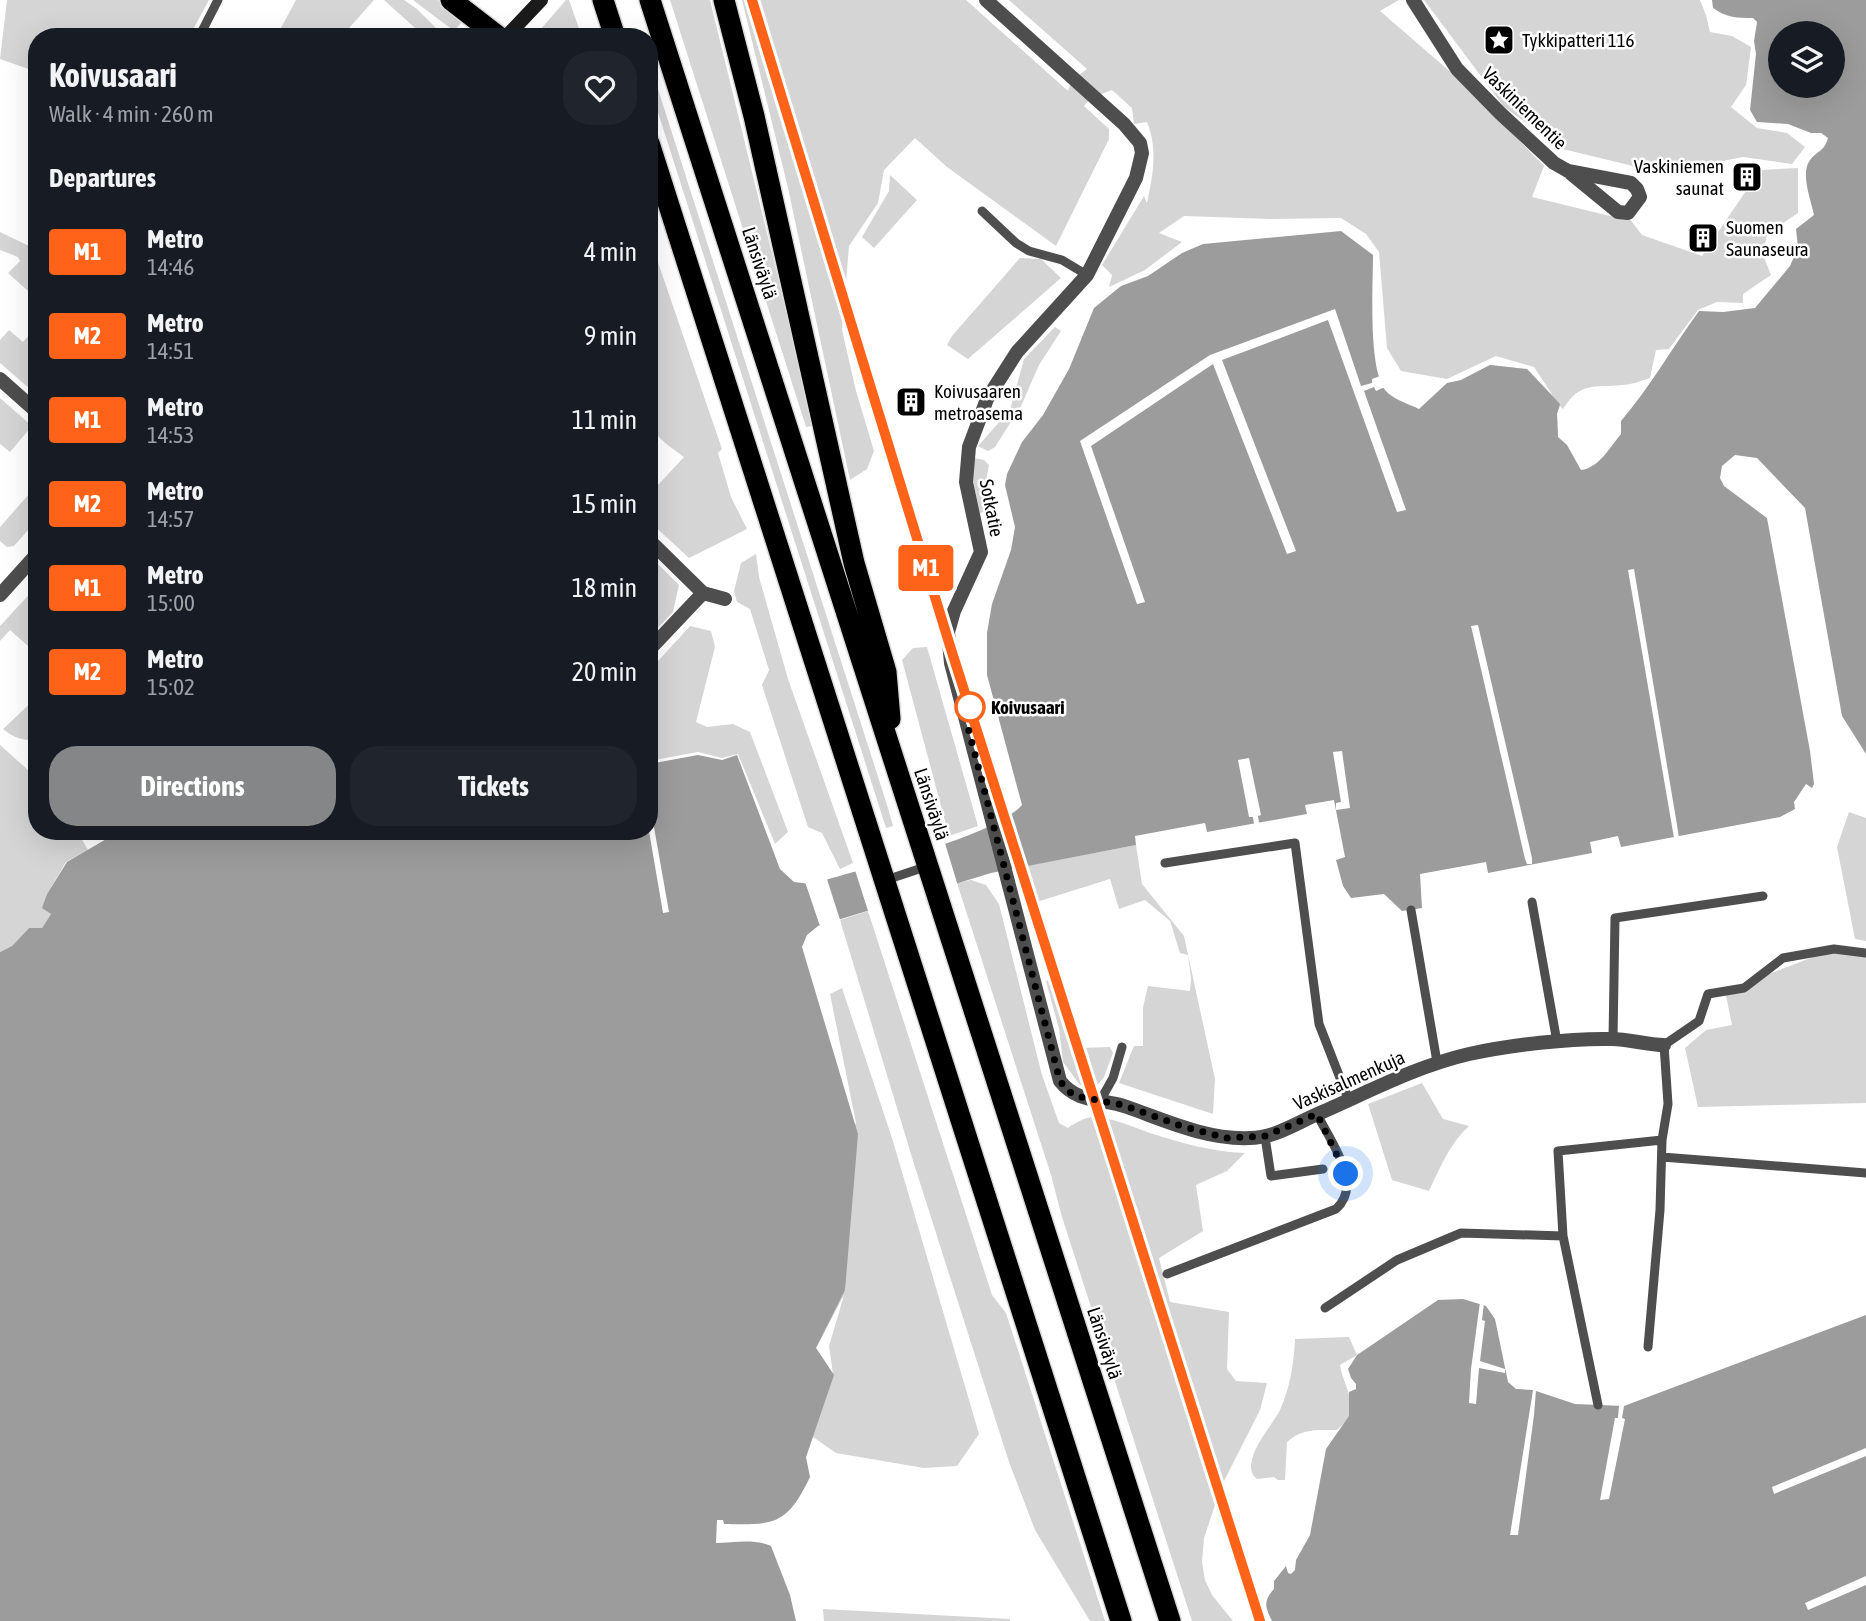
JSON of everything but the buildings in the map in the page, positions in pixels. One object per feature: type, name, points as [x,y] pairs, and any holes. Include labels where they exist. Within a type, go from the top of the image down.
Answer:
[{"type":"highway","points":[[451,0],[487,28]]},
{"type":"highway","points":[[603,0],[612,28]]},
{"type":"highway","name":"Länsiväylä","points":[[650,0],[1170,1621]]},
{"type":"highway","points":[[724,0],[757,129],[854,563],[886,672],[892,756]]},
{"type":"highway","points":[[658,172],[1121,1621]]},
{"type":"main road","points":[[515,28],[541,0]]},
{"type":"street","name":"Sotkatie","points":[[986,0],[1118,118],[1140,143],[1142,153],[1140,167],[1087,275],[1017,352],[987,399],[968,450],[966,482],[981,552],[954,611],[948,632],[951,663],[1060,1081]]},
{"type":"street","name":"Vaskiniementie","points":[[1413,0],[1457,69],[1554,163],[1568,171],[1618,212],[1628,213],[1640,197],[1631,183],[1568,171]]},
{"type":"street","points":[[0,379],[28,402]]},
{"type":"street","points":[[658,549],[703,593],[724,599]]},
{"type":"street","points":[[0,595],[28,564]]},
{"type":"street","points":[[658,640],[703,593]]},
{"type":"street","name":"Vaskisalmenkuja","points":[[1060,1081],[1076,1096],[1123,1105],[1205,1133],[1227,1138],[1265,1136],[1437,1062],[1471,1054],[1557,1041],[1613,1039],[1664,1045]]},
{"type":"lane","points":[[204,28],[218,0]]},
{"type":"lane","points":[[982,211],[1016,243],[1029,251],[1062,260],[1087,275]]},
{"type":"lane","points":[[1165,863],[1295,843],[1319,1024],[1349,1101]]},
{"type":"lane","points":[[885,881],[928,866]]},
{"type":"lane","points":[[1613,1039],[1615,918],[1763,896]]},
{"type":"lane","points":[[1532,902],[1557,1041]]},
{"type":"lane","points":[[1411,910],[1437,1062]]},
{"type":"lane","points":[[1647,1348],[1660,1210],[1662,1140],[1668,1104],[1664,1045],[1699,1021],[1707,994],[1744,988],[1783,958],[1834,949],[1866,953]]},
{"type":"lane","points":[[1100,1101],[1113,1078],[1122,1047]]},
{"type":"lane","points":[[1167,1274],[1336,1209],[1343,1203],[1348,1191],[1346,1174],[1317,1114]]},
{"type":"lane","points":[[1265,1136],[1271,1177],[1323,1169]]},
{"type":"lane","points":[[1598,1405],[1563,1236],[1558,1151],[1662,1140]]},
{"type":"lane","points":[[1662,1157],[1866,1173]]},
{"type":"lane","points":[[1325,1308],[1397,1260],[1461,1233],[1563,1236]]},
{"type":"shaded area","points":[[7,0],[209,0],[194,28],[28,28],[28,69],[0,59]]},
{"type":"shaded area","points":[[296,0],[374,0],[349,28],[281,28]]},
{"type":"shaded area","points":[[384,0],[404,0],[436,28],[415,28]]},
{"type":"shaded area","points":[[413,0],[438,0],[461,23],[457,28],[450,28]]},
{"type":"shaded area","points":[[566,0],[569,0],[579,28],[542,28]]},
{"type":"shaded area","points":[[670,0],[710,0],[809,405],[811,426],[806,427]]},
{"type":"shaded area","points":[[742,0],[966,0],[1068,91],[1072,80],[1087,69],[1009,0],[1399,0],[1380,11],[1461,81],[1544,166],[1532,197],[1629,218],[1642,235],[1702,256],[1760,170],[1798,168],[1798,213],[1767,234],[1763,255],[1771,275],[1743,294],[1743,303],[1717,302],[1698,310],[1669,349],[1656,350],[1650,378],[1629,384],[1588,388],[1576,394],[1563,409],[1560,406],[1557,413],[1558,437],[1461,380],[1490,365],[1527,369],[1553,396],[1534,367],[1496,356],[1447,379],[1401,371],[1387,348],[1379,252],[1366,234],[1341,218],[1184,216],[1159,233],[1182,242],[1145,270],[1109,287],[1112,275],[1102,265],[1144,196],[1147,203],[1153,162],[1147,122],[1134,124],[1132,108],[1112,90],[1091,98],[1084,106],[1109,129],[1109,139],[1056,246],[947,167],[915,138],[884,170],[878,203],[849,246],[842,330],[874,451],[867,469],[850,480],[788,188]]},
{"type":"shaded area","points":[[1424,0],[1700,0],[1710,32],[1732,36],[1751,47],[1746,85],[1731,107],[1757,128],[1787,133],[1805,147],[1792,164],[1743,157],[1672,171],[1641,168],[1563,149],[1504,107]]},
{"type":"shaded area","points":[[1712,0],[1866,0],[1866,754],[1842,716],[1805,508],[1757,458],[1735,455],[1722,466],[1720,478],[1724,486],[1767,518],[1810,751],[1814,784],[1812,788],[1806,784],[1794,802],[1795,809],[1780,817],[1621,847],[1618,836],[1590,842],[1592,853],[1488,873],[1486,862],[1420,874],[1422,908],[1402,911],[1384,894],[1351,898],[1343,886],[1336,860],[1345,857],[1334,800],[1305,805],[1307,814],[1207,832],[1205,823],[1135,836],[1136,845],[991,873],[818,926],[807,935],[802,947],[858,1134],[845,1290],[816,1348],[834,1375],[806,1457],[810,1477],[794,1505],[778,1519],[768,1522],[724,1524],[723,1520],[717,1520],[716,1543],[750,1542],[771,1546],[790,1595],[796,1621],[0,1621],[0,952],[12,946],[29,928],[42,928],[51,914],[42,908],[47,894],[67,862],[105,840],[658,840],[658,762],[698,755],[722,760],[737,755],[780,869],[794,882],[812,884],[892,861],[956,840],[1007,817],[1022,805],[987,675],[987,633],[992,604],[1011,550],[1015,527],[1005,485],[1007,474],[1022,442],[1043,415],[1069,369],[1094,308],[1121,286],[1148,276],[1182,253],[1203,244],[1341,231],[1373,255],[1372,305],[1376,364],[1388,393],[1419,409],[1447,383],[1461,380],[1490,365],[1527,369],[1560,404],[1557,414],[1558,437],[1567,445],[1581,470],[1587,468],[1604,456],[1621,434],[1621,421],[1699,311],[1723,312],[1755,308],[1790,266],[1798,248],[1796,229],[1814,215],[1807,187],[1807,165],[1823,148],[1828,138],[1821,133],[1811,133],[1788,124],[1757,122],[1750,110],[1757,22],[1753,18],[1728,16],[1713,8]]},
{"type":"shaded area","points":[[658,89],[888,808],[893,826],[886,828],[658,112]]},
{"type":"shaded area","points":[[890,175],[917,200],[874,248],[862,237],[889,191]]},
{"type":"shaded area","points":[[0,232],[28,245],[28,291],[8,273],[20,261],[18,257],[0,250]]},
{"type":"shaded area","points":[[1020,258],[1041,259],[1061,278],[968,359],[947,345]]},
{"type":"shaded area","points":[[658,262],[722,449],[718,453],[731,497],[747,529],[689,558],[658,529],[658,484],[684,457],[659,437]]},
{"type":"shaded area","points":[[1055,327],[1061,331],[1039,365],[1021,406],[995,447],[988,451],[978,446],[1010,410],[1024,359]]},
{"type":"shaded area","points":[[9,330],[23,342],[28,336],[28,387],[0,363],[0,340]]},
{"type":"shaded area","points":[[0,398],[28,422],[28,431],[10,452],[0,444]]},
{"type":"shaded area","points":[[974,458],[984,460],[989,465],[983,497],[986,511],[980,513],[971,470]]},
{"type":"shaded area","points":[[28,495],[28,530],[14,546],[7,547],[0,541],[0,527]]},
{"type":"shaded area","points":[[756,554],[759,577],[788,679],[853,863],[840,869],[822,833],[808,827],[762,685],[769,670],[750,609],[737,602],[734,591],[741,563]]},
{"type":"shaded area","points":[[658,564],[679,585],[673,612],[658,628]]},
{"type":"shaded area","points":[[28,596],[28,646],[10,630],[0,641],[0,626]]},
{"type":"shaded area","points":[[690,626],[711,631],[715,647],[696,722],[707,727],[733,724],[750,732],[788,832],[775,844],[738,754],[722,758],[698,752],[658,759],[658,661]]},
{"type":"shaded area","points":[[927,647],[978,826],[949,836],[902,660],[913,648]]},
{"type":"shaded area","points":[[28,705],[28,740],[18,738],[3,729]]},
{"type":"shaded area","points":[[0,745],[28,770],[28,840],[82,840],[88,850],[66,862],[47,894],[43,908],[51,914],[42,928],[29,928],[12,946],[0,952]]},
{"type":"shaded area","points":[[1849,812],[1866,818],[1866,941],[1855,939],[1837,847]]},
{"type":"shaded area","points":[[1136,845],[1142,884],[1184,936],[1215,1079],[1213,1114],[1119,1083],[1134,1046],[1143,1046],[1143,1007],[1148,986],[1190,991],[1188,955],[1180,953],[1170,921],[1145,900],[1119,909],[1110,879],[1024,906],[1015,868]]},
{"type":"shaded area","points":[[971,880],[986,885],[999,904],[1042,1075],[1059,1123],[1068,1128],[1083,1119],[1100,1117],[1197,1146],[1245,1153],[1227,1171],[1196,1185],[1203,1231],[1159,1258],[1170,1302],[1229,1312],[1227,1369],[1236,1381],[1267,1383],[1260,1410],[1221,1487],[1204,1538],[1202,1562],[1205,1580],[1212,1595],[1233,1621],[1192,1621],[957,883]]},
{"type":"shaded area","points":[[868,911],[992,1295],[1006,1313],[1105,1621],[1090,1621],[1035,1530],[1009,1462],[840,920]]},
{"type":"shaded area","points":[[1834,949],[1866,953],[1866,1103],[1698,1107],[1685,1048],[1706,1030],[1732,1025],[1725,991]]},
{"type":"shaded area","points":[[1056,977],[1079,1048],[1110,1047],[1113,1053],[1104,1077],[1094,1089],[1080,1085],[1063,1062],[1059,1029],[1046,981]]},
{"type":"shaded area","points":[[842,988],[892,1138],[979,1434],[957,1466],[924,1468],[836,1453],[813,1437],[806,1457],[635,1395],[856,1123],[830,994]],"holes":[[[844,1295],[829,1346],[833,1374],[816,1348]]]},
{"type":"shaded area","points":[[1422,1083],[1443,1119],[1469,1126],[1451,1148],[1429,1191],[1392,1180],[1368,1104]]},
{"type":"shaded area","points":[[1463,1299],[1486,1306],[1495,1319],[1508,1382],[1516,1389],[1533,1390],[1575,1404],[1624,1406],[1866,1315],[1866,1621],[1272,1621],[1266,1604],[1274,1589],[1274,1581],[1286,1566],[1288,1573],[1291,1574],[1295,1570],[1296,1560],[1310,1535],[1326,1449],[1349,1416],[1349,1392],[1356,1389],[1356,1384],[1348,1369],[1357,1355],[1438,1300]]},
{"type":"shaded area","points":[[1349,1337],[1357,1355],[1340,1365],[1350,1397],[1351,1411],[1348,1419],[1337,1430],[1304,1432],[1287,1442],[1285,1480],[1274,1477],[1257,1479],[1252,1471],[1252,1458],[1283,1402],[1291,1375],[1295,1339]]},
{"type":"shaded area","points":[[823,1609],[1010,1619],[1010,1621],[824,1621]]},
{"type":"pier","points":[[1335,309],[1361,386],[1372,383],[1372,379],[1383,375],[1387,386],[1376,391],[1374,387],[1364,391],[1406,510],[1397,512],[1328,320],[1222,360],[1296,551],[1287,554],[1213,364],[1091,446],[1145,602],[1137,604],[1080,441],[1210,355]]},
{"type":"pier","points":[[1634,569],[1679,838],[1674,838],[1628,570]]},
{"type":"pier","points":[[1478,625],[1532,864],[1527,864],[1525,859],[1471,626]]},
{"type":"pier","points":[[1342,751],[1350,808],[1336,810],[1336,803],[1341,802],[1333,752]]},
{"type":"pier","points":[[1249,758],[1261,815],[1258,816],[1259,823],[1254,824],[1253,817],[1249,817],[1238,760]]},
{"type":"pier","points":[[651,840],[656,840],[669,912],[663,913]]},
{"type":"pier","points":[[944,840],[958,886],[869,914],[854,867]]},
{"type":"pier","points":[[826,876],[841,923],[821,929],[804,879]]},
{"type":"pier","points":[[1480,1302],[1484,1303],[1482,1320],[1485,1321],[1480,1361],[1505,1369],[1505,1373],[1479,1368],[1476,1404],[1469,1403]]},
{"type":"pier","points":[[1533,1390],[1536,1390],[1534,1415],[1518,1535],[1510,1535]]},
{"type":"pier","points":[[1619,1405],[1624,1406],[1622,1418],[1625,1419],[1609,1499],[1600,1500],[1615,1418],[1618,1418]]},
{"type":"pier","points":[[1866,1448],[1866,1456],[1774,1494],[1772,1487]]},
{"type":"pier","points":[[1866,1576],[1866,1585],[1808,1610],[1805,1603]]},
{"type":"metro line","name":"M1","points":[[752,0],[950,646],[1260,1621]]},
{"type":"place","name":"Tykkipatteri 116","points":[[1499,40]]},
{"type":"place","name":"Vaskiniemen saunat","points":[[1747,177]]},
{"type":"place","name":"Suomen Saunaseura","points":[[1703,238]]},
{"type":"place","name":"Koivusaaren metroasema","points":[[911,402]]},
{"type":"place","name":"Koivusaari","points":[[970,707]]},
{"type":"route","points":[[970,707],[965,716],[1004,873],[1060,1081],[1068,1091],[1076,1096],[1123,1105],[1181,1126],[1227,1138],[1251,1139],[1265,1136],[1317,1114],[1346,1174]]}]
